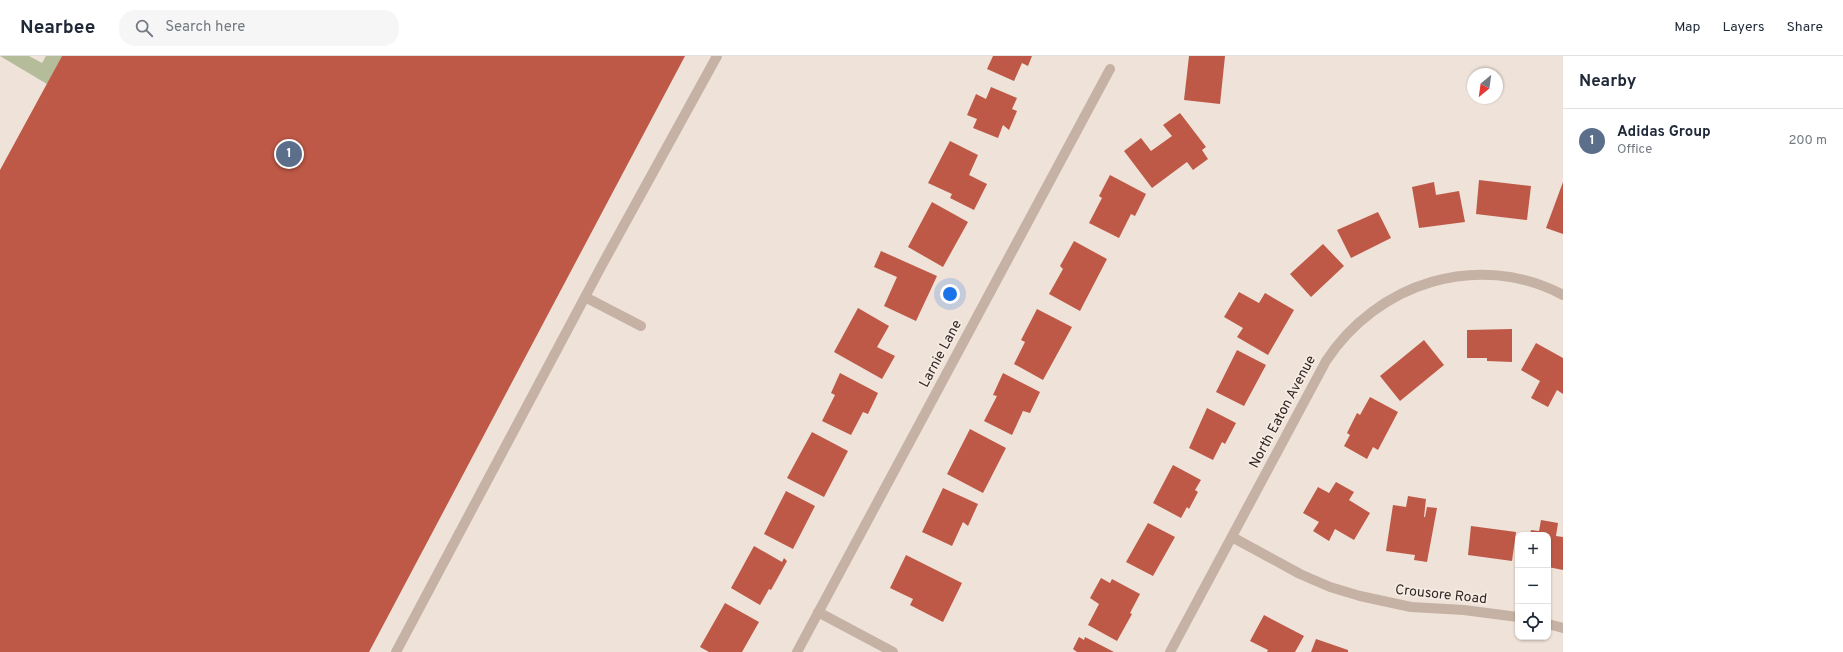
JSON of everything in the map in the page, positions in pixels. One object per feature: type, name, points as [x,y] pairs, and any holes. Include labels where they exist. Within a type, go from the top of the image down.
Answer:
[{"type":"street","points":[[396,652],[585,297],[717,56]]},
{"type":"street","name":"Larnie Lane","points":[[797,652],[1110,69]]},
{"type":"street","name":"North Eaton Avenue","points":[[1170,652],[1326,361],[1354,326],[1380,305],[1419,286],[1462,275],[1495,276],[1530,281],[1549,287],[1563,295]]},
{"type":"street","points":[[585,297],[641,326]]},
{"type":"street","name":"Crousore Road","points":[[1232,537],[1300,574],[1330,587],[1360,596],[1411,608],[1464,610],[1515,617]]},
{"type":"street","points":[[818,612],[894,652]]},
{"type":"street","points":[[1551,625],[1563,628]]},
{"type":"green space","points":[[0,56],[29,56],[42,63],[46,56],[62,56],[47,84]]},
{"type":"building","points":[[62,56],[685,56],[369,652],[0,652],[0,170]]},
{"type":"building","points":[[993,56],[1032,56],[1028,66],[1022,63],[1014,81],[987,69]]},
{"type":"building","points":[[1189,56],[1225,56],[1220,104],[1184,100]]},
{"type":"building","points":[[991,87],[1017,98],[1012,109],[1017,111],[1009,130],[1003,125],[998,138],[973,128],[977,119],[967,115],[976,94],[986,99]]},
{"type":"building","points":[[1180,113],[1206,147],[1202,150],[1208,159],[1193,170],[1187,162],[1152,188],[1124,151],[1141,138],[1151,151],[1172,136],[1163,125]]},
{"type":"building","points":[[950,141],[978,155],[969,175],[987,184],[974,210],[950,198],[952,194],[928,183]]},
{"type":"building","points":[[1110,175],[1146,194],[1135,216],[1131,214],[1119,238],[1089,223],[1102,198],[1099,196]]},
{"type":"building","points":[[1479,180],[1531,186],[1527,220],[1476,214]]},
{"type":"building","points":[[1434,182],[1436,195],[1459,191],[1465,222],[1419,228],[1412,187]]},
{"type":"building","points":[[1563,182],[1563,234],[1546,228]]},
{"type":"building","points":[[932,202],[968,222],[943,267],[908,247]]},
{"type":"building","points":[[1378,212],[1391,238],[1351,258],[1337,230]]},
{"type":"building","points":[[1074,241],[1107,259],[1080,311],[1049,294],[1063,269],[1060,266]]},
{"type":"building","points":[[1323,244],[1344,266],[1311,297],[1290,274]]},
{"type":"building","points":[[881,251],[937,276],[916,321],[884,306],[897,277],[874,267]]},
{"type":"building","points":[[1239,292],[1259,303],[1265,293],[1294,310],[1268,355],[1237,337],[1243,328],[1224,317]]},
{"type":"building","points":[[858,308],[889,326],[877,347],[895,356],[882,379],[834,352]]},
{"type":"building","points":[[1037,309],[1072,327],[1043,380],[1014,364],[1025,342],[1021,340]]},
{"type":"building","points":[[1512,329],[1512,362],[1487,361],[1487,358],[1467,358],[1467,330]]},
{"type":"building","points":[[1424,340],[1444,365],[1400,401],[1380,376]]},
{"type":"building","points":[[1536,343],[1563,358],[1563,394],[1557,390],[1548,407],[1531,398],[1540,381],[1521,370]]},
{"type":"building","points":[[1237,350],[1266,365],[1244,406],[1216,392]]},
{"type":"building","points":[[840,373],[878,393],[868,414],[863,412],[851,435],[822,421],[835,395],[831,393]]},
{"type":"building","points":[[1003,373],[1040,392],[1030,413],[1023,411],[1012,435],[984,421],[997,396],[993,395]]},
{"type":"building","points":[[1370,397],[1398,412],[1378,450],[1373,447],[1367,459],[1344,446],[1350,435],[1347,433],[1357,413],[1360,415]]},
{"type":"building","points":[[1207,408],[1236,423],[1225,444],[1222,442],[1213,460],[1189,448]]},
{"type":"building","points":[[970,429],[1006,448],[983,493],[947,474]]},
{"type":"building","points":[[812,432],[848,451],[824,497],[787,478]]},
{"type":"building","points":[[1173,465],[1201,480],[1195,490],[1198,492],[1189,509],[1187,507],[1181,518],[1153,503]]},
{"type":"building","points":[[1336,482],[1354,492],[1349,500],[1370,513],[1354,540],[1335,529],[1329,541],[1313,531],[1319,522],[1303,513],[1318,487],[1329,493]]},
{"type":"building","points":[[943,488],[978,504],[968,526],[963,522],[952,546],[922,532]]},
{"type":"building","points":[[786,491],[815,506],[793,549],[764,534]]},
{"type":"building","points":[[1408,496],[1426,499],[1424,517],[1427,507],[1437,508],[1427,562],[1414,560],[1415,555],[1386,551],[1393,505],[1406,507]]},
{"type":"building","points":[[1541,520],[1558,523],[1556,536],[1563,537],[1563,570],[1551,568],[1551,532],[1531,532],[1531,530],[1539,531]]},
{"type":"building","points":[[1148,523],[1175,537],[1153,576],[1126,562]]},
{"type":"building","points":[[1471,526],[1516,532],[1512,561],[1468,555]]},
{"type":"building","points":[[754,546],[782,562],[784,558],[787,561],[771,590],[769,589],[760,605],[731,588]]},
{"type":"building","points":[[906,555],[962,583],[943,622],[910,605],[913,599],[890,588]]},
{"type":"building","points":[[1101,578],[1110,583],[1112,579],[1140,594],[1130,613],[1132,614],[1117,641],[1088,625],[1099,604],[1090,598]]},
{"type":"building","points":[[725,603],[759,622],[742,652],[709,652],[700,647]]},
{"type":"building","points":[[1264,615],[1304,636],[1295,652],[1267,652],[1268,650],[1250,641]]},
{"type":"building","points":[[1079,637],[1084,640],[1085,637],[1114,652],[1077,652],[1073,649]]},
{"type":"building","points":[[1316,639],[1348,650],[1348,652],[1311,652]]},
{"type":"place","name":"Adidas Group","points":[[289,154]]}]
